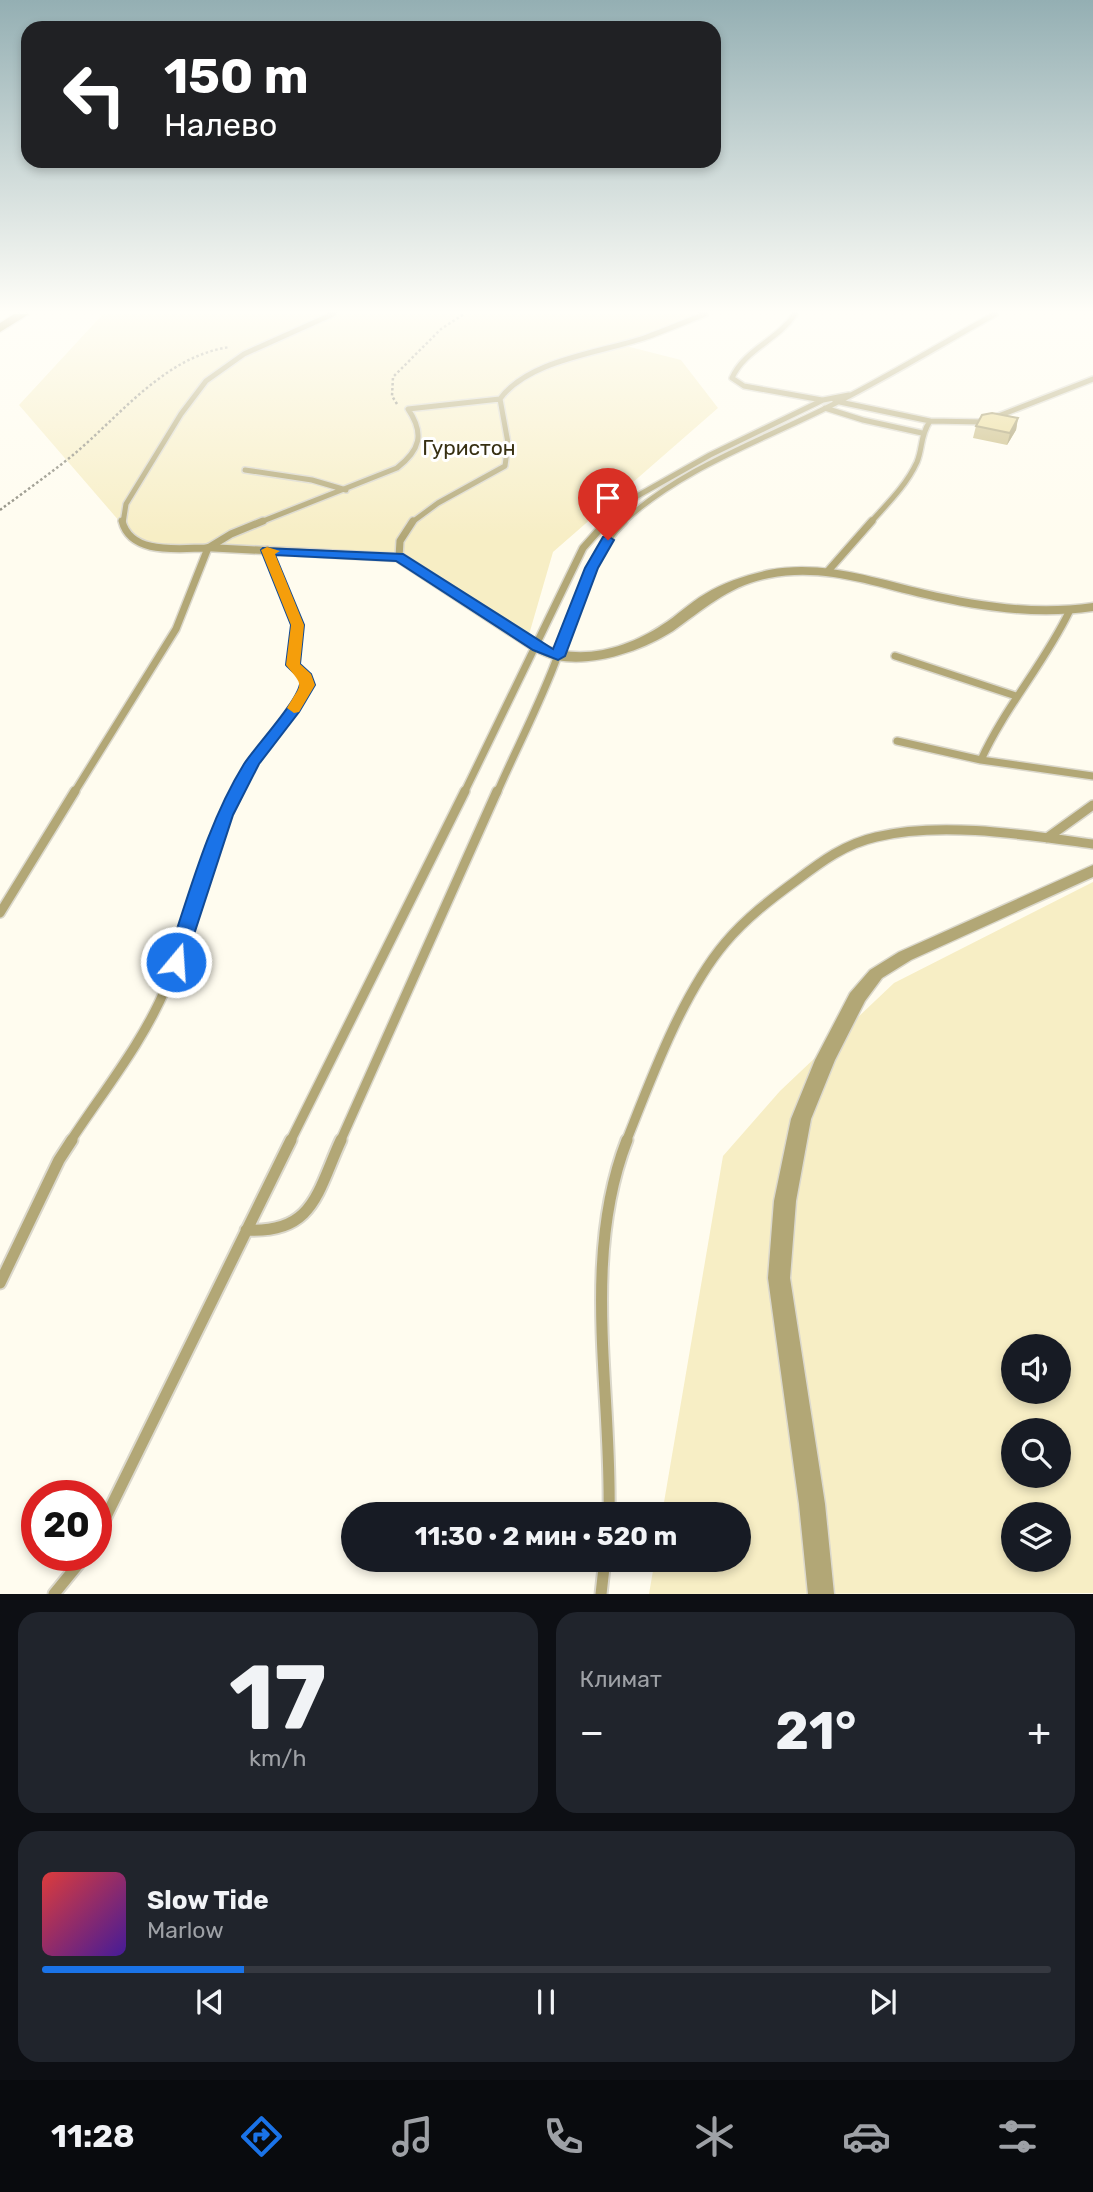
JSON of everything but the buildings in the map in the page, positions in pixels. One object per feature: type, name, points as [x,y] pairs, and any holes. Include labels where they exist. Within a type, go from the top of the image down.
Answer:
[{"type":"street","points":[[208,548],[399,557],[537,647],[558,656],[597,653],[639,643],[660,633],[712,595],[744,580],[797,569],[828,570],[1013,609],[1069,612],[1093,607]]},
{"type":"street","points":[[821,1594],[812,1504],[779,1278],[785,1201],[801,1119],[825,1060],[857,998],[876,974],[905,956],[1093,870]]},
{"type":"lane","points":[[200,388],[126,504],[120,519],[121,528],[127,537],[151,545],[208,548],[231,534],[397,468],[411,457],[421,437],[420,427],[408,409],[500,399]]},
{"type":"lane","points":[[399,557],[399,537],[415,518],[505,466],[510,455],[500,399],[508,388]]},
{"type":"lane","points":[[757,388],[838,401],[930,421],[983,422],[1065,388]]},
{"type":"lane","points":[[246,1230],[278,1230],[300,1219],[309,1211],[558,656],[601,549],[631,515],[673,486],[861,388]]},
{"type":"lane","points":[[112,1504],[537,647],[583,548],[616,511],[680,471],[823,400],[849,395]]},
{"type":"lane","points":[[825,408],[863,420],[922,433]]},
{"type":"lane","points":[[828,570],[902,487],[918,460],[922,433],[930,421]]},
{"type":"lane","points":[[245,470],[312,480],[346,490]]},
{"type":"lane","points":[[0,913],[176,629],[208,548]]},
{"type":"lane","points":[[0,1283],[59,1160],[119,1069],[166,988],[219,830],[233,799],[252,764],[304,693],[307,685],[306,677],[293,665],[292,660],[298,625],[267,550]]},
{"type":"lane","points":[[981,760],[995,728],[1058,637],[1069,612]]},
{"type":"lane","points":[[895,656],[1016,696]]},
{"type":"lane","points":[[897,741],[981,760],[1093,776]]},
{"type":"lane","points":[[1047,838],[1093,805]]},
{"type":"lane","points":[[609,1502],[610,1450],[603,1333],[603,1282],[610,1192],[628,1136],[666,1050],[715,957],[740,926],[773,898],[838,851],[858,842],[930,833],[1047,838],[1093,844]]},
{"type":"lane","points":[[54,1594],[73,1571]]},
{"type":"lane","points":[[601,1594],[604,1572]]},
{"type":"path","points":[[0,510],[74,454],[118,412],[148,388]]},
{"type":"path","points":[[392,388],[392,396],[397,404],[408,409]]},
{"type":"green space","name":"Гуристон","points":[[34,388],[703,388],[718,408],[553,552],[528,638],[390,557],[139,544],[19,405]]},
{"type":"green space","points":[[1093,882],[1093,1593],[649,1594],[653,1572],[751,1572],[751,1502],[664,1502],[723,1156],[780,1091],[894,983]]},
{"type":"slow traffic","points":[[273,551],[267,550],[298,625],[293,665],[306,677],[304,693],[294,708]]},
{"type":"route","points":[[176,962],[225,815],[252,764],[294,709],[307,685],[306,677],[293,665],[292,660],[298,625],[267,550],[399,557],[537,647],[558,656],[573,612],[601,549],[608,540]]}]
